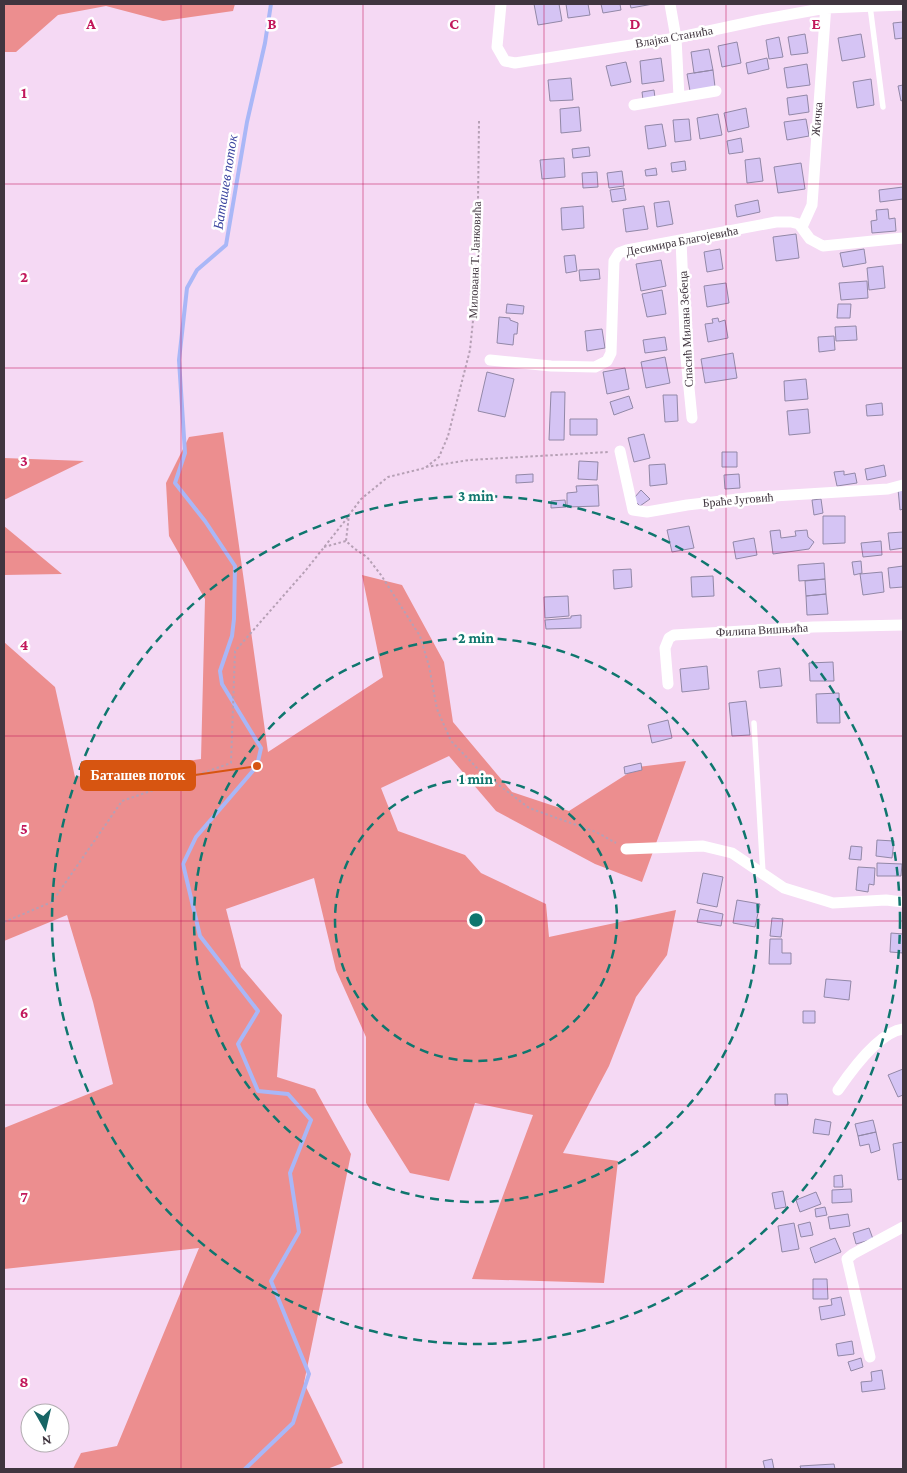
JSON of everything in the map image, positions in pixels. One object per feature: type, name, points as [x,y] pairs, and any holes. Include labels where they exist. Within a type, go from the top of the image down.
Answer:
[{"type":"street","name":"Влајка Станића","points":[[501,4],[497,47],[505,61],[515,63],[676,38],[826,6],[903,5]]},
{"type":"street","points":[[670,4],[676,38],[679,97]]},
{"type":"street","name":"Жичка","points":[[802,228],[812,205],[826,6]]},
{"type":"street","points":[[634,104],[716,91]]},
{"type":"street","name":"Десимира Благојевића","points":[[490,360],[551,366],[595,367],[604,364],[611,353],[613,266],[617,256],[626,250],[776,222],[799,224],[810,239],[823,246],[903,238]]},
{"type":"street","name":"Спасић Милана Зебеца","points":[[681,240],[686,358],[692,418]]},
{"type":"street","name":"Браће Југовић","points":[[620,451],[633,510],[647,512],[756,497],[888,489],[903,485]]},
{"type":"street","name":"Филипа Вишњића","points":[[668,684],[665,648],[669,638],[674,636],[813,627],[903,624]]},
{"type":"street","points":[[626,849],[703,846],[732,853],[784,888],[833,903],[886,900],[903,902]]},
{"type":"street","points":[[838,1090],[855,1066],[877,1044],[897,1030],[903,1029]]},
{"type":"street","points":[[870,1357],[847,1260],[853,1254],[903,1227]]},
{"type":"lane","points":[[870,6],[883,106]]},
{"type":"lane","points":[[754,724],[763,874]]},
{"type":"path","name":"Милована Т. Јанковића","points":[[425,468],[439,456],[448,436],[470,350],[477,281],[479,121]]},
{"type":"path","points":[[4,922],[52,902],[122,801],[231,763],[235,651],[323,548],[361,499],[388,477],[469,460],[620,451]]},
{"type":"path","points":[[346,541],[349,515]]},
{"type":"path","points":[[323,548],[346,541]]},
{"type":"path","points":[[346,541],[367,557],[377,569],[420,636],[429,666],[437,709],[451,741],[480,770],[528,808],[596,832],[626,849]]},
{"type":"shaded area","points":[[4,4],[235,4],[233,11],[163,21],[106,6],[58,15],[16,52],[4,52]]},
{"type":"shaded area","points":[[223,432],[268,752],[383,677],[362,575],[402,585],[444,662],[453,722],[512,792],[569,811],[638,767],[686,761],[642,882],[595,864],[496,811],[449,756],[381,788],[398,831],[465,855],[481,873],[546,904],[549,937],[676,910],[667,955],[636,997],[609,1066],[563,1153],[618,1161],[604,1283],[472,1279],[533,1115],[475,1103],[449,1181],[410,1173],[366,1103],[366,1037],[336,970],[314,878],[226,909],[241,967],[282,1015],[277,1077],[315,1089],[351,1154],[304,1383],[343,1463],[327,1469],[73,1469],[81,1453],[117,1446],[199,1248],[4,1269],[4,1128],[113,1084],[93,1002],[67,915],[4,941],[4,642],[55,687],[75,777],[201,759],[205,599],[169,536],[166,483],[189,437]]},
{"type":"shaded area","points":[[4,458],[84,461],[4,500]]},
{"type":"shaded area","points":[[4,526],[62,574],[4,575]]},
{"type":"building","points":[[534,4],[559,4],[562,21],[538,25]]},
{"type":"building","points":[[566,4],[588,4],[590,15],[568,18]]},
{"type":"building","points":[[601,4],[620,4],[621,10],[603,13]]},
{"type":"building","points":[[630,4],[653,4],[631,8]]},
{"type":"building","points":[[903,22],[903,38],[895,39],[893,23]]},
{"type":"building","points":[[805,34],[808,53],[791,55],[788,37]]},
{"type":"building","points":[[861,34],[865,57],[842,61],[838,38]]},
{"type":"building","points":[[779,37],[783,57],[769,59],[766,40]]},
{"type":"building","points":[[737,42],[741,63],[722,67],[718,46]]},
{"type":"building","points":[[709,49],[713,70],[694,73],[691,52]]},
{"type":"building","points":[[661,58],[664,81],[642,84],[640,61]]},
{"type":"building","points":[[767,58],[769,69],[748,74],[746,63]]},
{"type":"building","points":[[626,62],[631,82],[611,86],[606,66]]},
{"type":"building","points":[[807,64],[810,85],[787,88],[784,68]]},
{"type":"building","points":[[713,70],[715,87],[690,91],[687,74]]},
{"type":"building","points":[[571,78],[573,100],[550,101],[548,80]]},
{"type":"building","points":[[871,79],[874,105],[857,108],[853,82]]},
{"type":"building","points":[[903,85],[903,100],[901,101],[898,86]]},
{"type":"building","points":[[654,90],[655,98],[643,100],[642,92]]},
{"type":"building","points":[[807,95],[809,112],[789,115],[787,98]]},
{"type":"building","points":[[579,107],[581,131],[561,133],[560,109]]},
{"type":"building","points":[[746,108],[749,127],[728,132],[724,113]]},
{"type":"building","points":[[718,114],[722,135],[700,139],[697,118]]},
{"type":"building","points":[[689,119],[691,140],[675,142],[673,120]]},
{"type":"building","points":[[806,119],[809,136],[787,140],[784,122]]},
{"type":"building","points":[[662,124],[666,146],[648,149],[645,126]]},
{"type":"building","points":[[741,138],[743,152],[729,154],[727,141]]},
{"type":"building","points":[[589,147],[590,156],[573,158],[572,149]]},
{"type":"building","points":[[564,158],[565,177],[542,179],[540,160]]},
{"type":"building","points":[[760,158],[763,181],[747,183],[745,160]]},
{"type":"building","points":[[685,161],[686,170],[672,172],[671,163]]},
{"type":"building","points":[[801,163],[805,189],[778,193],[774,167]]},
{"type":"building","points":[[656,168],[657,175],[646,176],[645,170]]},
{"type":"building","points":[[622,171],[624,186],[609,188],[607,173]]},
{"type":"building","points":[[597,172],[598,187],[583,188],[582,173]]},
{"type":"building","points":[[903,187],[903,199],[880,202],[879,190]]},
{"type":"building","points":[[624,188],[626,200],[612,202],[610,190]]},
{"type":"building","points":[[758,200],[760,212],[737,217],[735,205]]},
{"type":"building","points":[[669,201],[673,224],[657,227],[654,203]]},
{"type":"building","points":[[583,206],[584,228],[562,230],[561,208]]},
{"type":"building","points":[[644,206],[648,229],[626,232],[623,209]]},
{"type":"building","points":[[888,209],[889,219],[895,218],[896,231],[872,233],[871,221],[877,220],[876,210]]},
{"type":"building","points":[[796,234],[799,258],[776,261],[773,237]]},
{"type":"building","points":[[720,249],[723,269],[707,272],[704,252]]},
{"type":"building","points":[[864,249],[866,263],[843,267],[840,253]]},
{"type":"building","points":[[575,255],[577,271],[566,273],[564,256]]},
{"type":"building","points":[[661,260],[666,286],[641,291],[636,264]]},
{"type":"building","points":[[883,266],[885,288],[869,290],[867,268]]},
{"type":"building","points":[[599,269],[600,279],[580,281],[579,270]]},
{"type":"building","points":[[867,281],[868,298],[841,300],[839,283]]},
{"type":"building","points":[[726,283],[729,303],[707,307],[704,286]]},
{"type":"building","points":[[662,290],[666,314],[647,317],[642,294]]},
{"type":"building","points":[[507,304],[524,306],[523,314],[506,313]]},
{"type":"building","points":[[838,304],[851,304],[850,318],[837,318]]},
{"type":"building","points":[[499,317],[510,318],[510,320],[518,323],[513,345],[497,343]]},
{"type":"building","points":[[718,318],[719,322],[725,320],[728,338],[708,342],[705,324],[713,323],[712,319]]},
{"type":"building","points":[[856,326],[857,340],[836,341],[835,327]]},
{"type":"building","points":[[602,329],[605,348],[587,351],[585,331]]},
{"type":"building","points":[[834,336],[835,350],[819,352],[818,337]]},
{"type":"building","points":[[665,337],[667,350],[645,353],[643,340]]},
{"type":"building","points":[[733,353],[737,378],[705,383],[701,359]]},
{"type":"building","points":[[665,357],[670,383],[646,388],[641,362]]},
{"type":"building","points":[[625,368],[629,389],[607,394],[603,372]]},
{"type":"building","points":[[487,372],[514,379],[505,417],[478,411]]},
{"type":"building","points":[[806,379],[808,399],[785,401],[784,381]]},
{"type":"building","points":[[551,392],[565,392],[564,440],[549,440]]},
{"type":"building","points":[[663,395],[677,395],[678,421],[665,422]]},
{"type":"building","points":[[629,396],[633,408],[614,415],[610,402]]},
{"type":"building","points":[[882,403],[883,415],[867,416],[866,405]]},
{"type":"building","points":[[808,409],[810,433],[789,435],[787,411]]},
{"type":"building","points":[[570,419],[597,419],[597,435],[570,435]]},
{"type":"building","points":[[644,434],[650,458],[634,462],[628,438]]},
{"type":"building","points":[[722,452],[737,452],[737,467],[722,467]]},
{"type":"building","points":[[579,461],[598,462],[597,480],[578,479]]},
{"type":"building","points":[[665,464],[667,484],[650,486],[649,465]]},
{"type":"building","points":[[884,465],[886,476],[867,480],[865,469]]},
{"type":"building","points":[[844,471],[844,475],[855,473],[857,483],[837,486],[834,472]]},
{"type":"building","points":[[533,474],[533,482],[516,483],[516,475]]},
{"type":"building","points":[[739,474],[740,488],[725,489],[724,475]]},
{"type":"building","points":[[598,485],[599,506],[567,507],[567,493],[577,492],[576,486]]},
{"type":"building","points":[[903,488],[903,509],[900,510],[898,489]]},
{"type":"building","points":[[641,490],[650,499],[640,506],[634,500]]},
{"type":"building","points":[[821,499],[823,513],[814,515],[812,500]]},
{"type":"building","points":[[565,500],[566,507],[551,508],[551,501]]},
{"type":"building","points":[[823,516],[845,516],[845,543],[823,544]]},
{"type":"building","points":[[689,526],[694,548],[672,552],[667,530]]},
{"type":"building","points":[[780,530],[781,538],[796,536],[795,531],[807,530],[808,537],[814,542],[809,549],[773,554],[770,531]]},
{"type":"building","points":[[903,532],[903,548],[890,550],[888,533]]},
{"type":"building","points":[[754,538],[757,555],[736,559],[733,542]]},
{"type":"building","points":[[881,541],[882,555],[863,557],[861,543]]},
{"type":"building","points":[[861,561],[862,573],[854,575],[852,562]]},
{"type":"building","points":[[824,563],[825,579],[799,581],[798,565]]},
{"type":"building","points":[[903,566],[903,587],[890,588],[888,568]]},
{"type":"building","points":[[631,569],[632,587],[614,589],[613,570]]},
{"type":"building","points":[[882,572],[884,592],[863,595],[860,574]]},
{"type":"building","points":[[713,576],[714,596],[692,597],[691,577]]},
{"type":"building","points":[[825,579],[826,594],[806,596],[805,581]]},
{"type":"building","points":[[826,594],[828,614],[807,615],[806,596]]},
{"type":"building","points":[[568,596],[569,616],[545,618],[544,597]]},
{"type":"building","points":[[581,615],[581,628],[546,629],[545,620],[571,618],[571,616]]},
{"type":"building","points":[[833,662],[834,681],[810,681],[809,663]]},
{"type":"building","points":[[707,666],[709,689],[682,692],[680,669]]},
{"type":"building","points":[[780,668],[782,686],[760,688],[758,671]]},
{"type":"building","points":[[839,693],[840,723],[817,723],[816,694]]},
{"type":"building","points":[[746,701],[750,735],[732,736],[729,703]]},
{"type":"building","points":[[668,720],[672,738],[652,743],[648,725]]},
{"type":"building","points":[[641,763],[642,770],[625,774],[624,767]]},
{"type":"building","points":[[877,840],[894,841],[892,858],[876,856]]},
{"type":"building","points":[[851,846],[862,847],[861,860],[849,859]]},
{"type":"building","points":[[877,863],[902,864],[901,876],[877,876]]},
{"type":"building","points":[[858,867],[875,868],[874,885],[869,884],[868,892],[856,890]]},
{"type":"building","points":[[703,873],[723,877],[717,907],[697,903]]},
{"type":"building","points":[[737,900],[760,904],[755,927],[733,923]]},
{"type":"building","points":[[700,909],[723,914],[721,926],[697,922]]},
{"type":"building","points":[[772,918],[783,919],[781,937],[770,936]]},
{"type":"building","points":[[891,933],[903,934],[903,953],[890,952]]},
{"type":"building","points":[[770,939],[782,939],[782,953],[791,953],[791,964],[769,964]]},
{"type":"building","points":[[826,979],[851,981],[849,1000],[824,997]]},
{"type":"building","points":[[803,1011],[815,1011],[815,1023],[803,1023]]},
{"type":"building","points":[[903,1069],[903,1095],[898,1097],[888,1075]]},
{"type":"building","points":[[775,1094],[787,1094],[788,1105],[775,1105]]},
{"type":"building","points":[[815,1119],[831,1122],[829,1135],[813,1133]]},
{"type":"building","points":[[873,1120],[876,1132],[858,1136],[855,1124]]},
{"type":"building","points":[[876,1132],[880,1150],[871,1153],[869,1144],[860,1146],[858,1136]]},
{"type":"building","points":[[903,1142],[903,1179],[898,1180],[893,1144]]},
{"type":"building","points":[[842,1175],[843,1187],[834,1187],[834,1176]]},
{"type":"building","points":[[851,1189],[852,1202],[832,1203],[832,1190]]},
{"type":"building","points":[[783,1191],[786,1207],[775,1209],[772,1193]]},
{"type":"building","points":[[816,1192],[821,1204],[800,1212],[796,1200]]},
{"type":"building","points":[[825,1207],[827,1215],[816,1217],[815,1209]]},
{"type":"building","points":[[848,1214],[850,1226],[830,1229],[828,1217]]},
{"type":"building","points":[[810,1222],[813,1235],[801,1237],[798,1225]]},
{"type":"building","points":[[794,1223],[799,1249],[782,1252],[778,1226]]},
{"type":"building","points":[[869,1228],[873,1239],[856,1244],[853,1233]]},
{"type":"building","points":[[835,1238],[841,1252],[815,1263],[810,1248]]},
{"type":"building","points":[[813,1279],[827,1279],[828,1299],[813,1299]]},
{"type":"building","points":[[841,1297],[845,1315],[821,1320],[819,1307],[832,1305],[831,1299]]},
{"type":"building","points":[[852,1341],[854,1354],[838,1356],[836,1344]]},
{"type":"building","points":[[861,1358],[863,1367],[851,1371],[848,1362]]},
{"type":"building","points":[[882,1370],[885,1389],[862,1392],[861,1382],[872,1381],[871,1372]]},
{"type":"building","points":[[772,1459],[774,1469],[765,1469],[763,1461]]},
{"type":"building","points":[[834,1464],[835,1469],[801,1469],[800,1466]]},
{"type":"waterway","name":"Баташев поток","points":[[245,1469],[293,1423],[309,1374],[271,1281],[299,1232],[290,1173],[311,1120],[288,1094],[258,1091],[238,1044],[258,1011],[200,936],[183,864],[196,837],[257,766],[261,748],[222,684],[220,671],[232,636],[235,566],[205,521],[175,483],[185,453],[179,360],[187,288],[197,270],[226,245],[247,122],[265,43],[271,4]]},
{"type":"place","name":"Баташев поток","points":[[257,766]]}]
